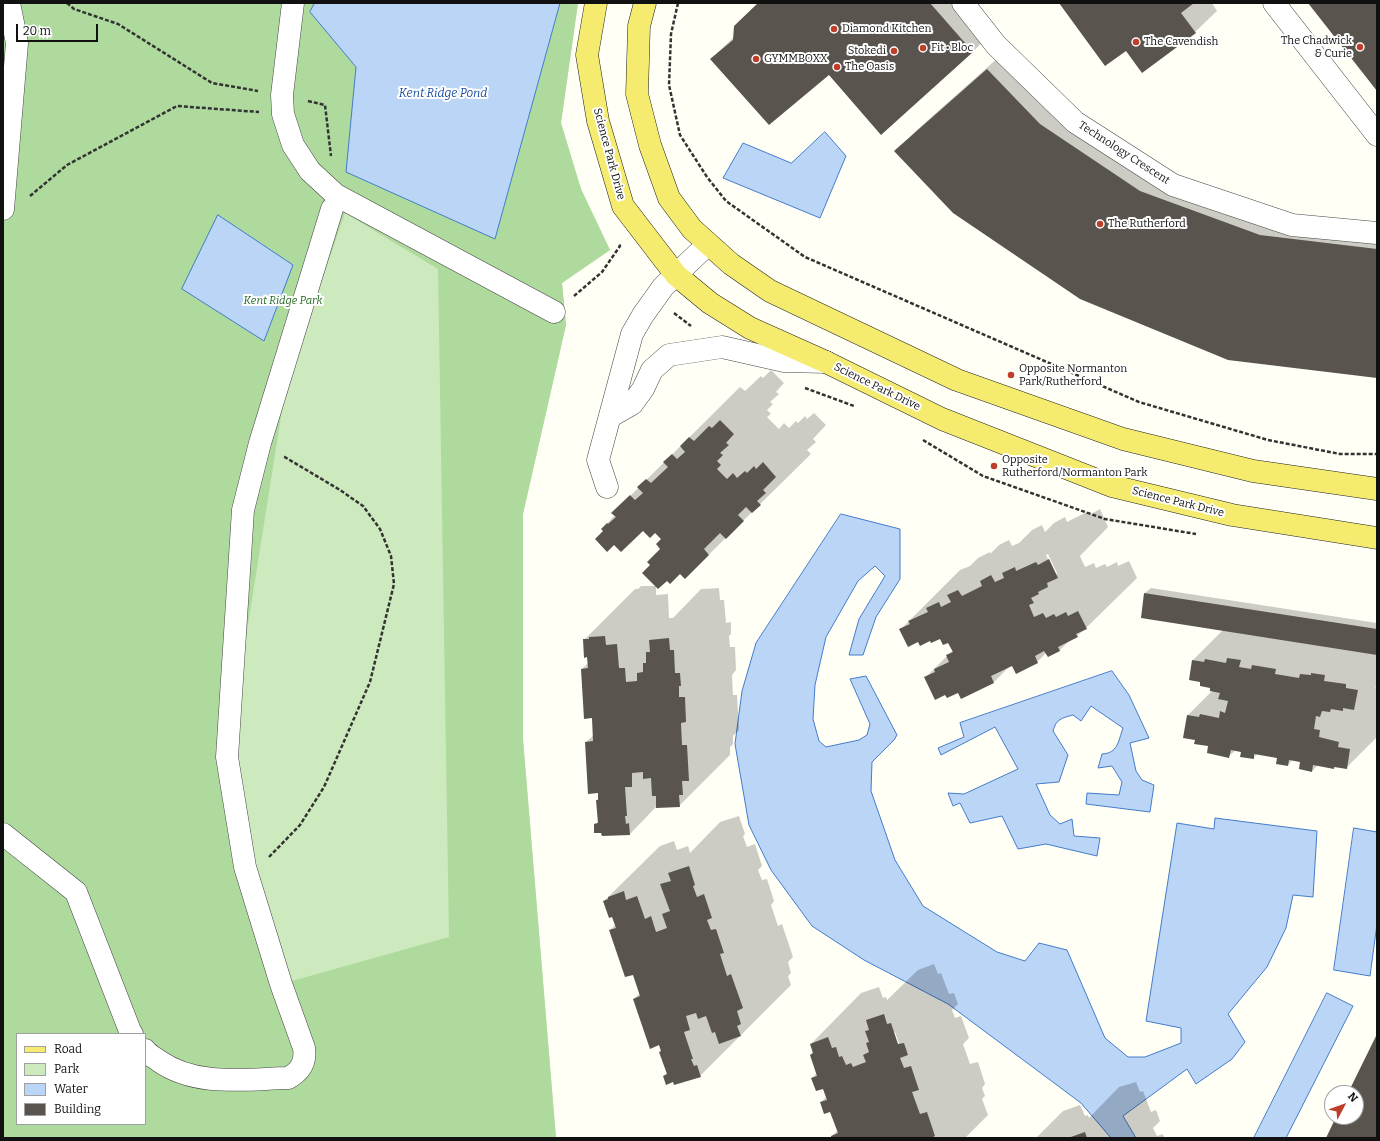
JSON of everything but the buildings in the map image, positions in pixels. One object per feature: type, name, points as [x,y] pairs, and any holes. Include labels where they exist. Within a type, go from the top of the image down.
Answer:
[{"type":"main road","name":"Science Park Drive","points":[[596,3],[588,55],[598,121],[623,206],[676,275],[710,303],[750,328],[826,362],[942,418],[1112,486],[1232,515],[1377,538]]},
{"type":"main road","points":[[645,3],[639,26],[637,94],[650,145],[669,198],[692,230],[731,264],[770,291],[957,380],[1123,439],[1253,471],[1377,489]]},
{"type":"street","points":[[3,209],[17,43],[9,3]]},
{"type":"street","points":[[293,3],[283,105],[293,145],[310,171],[336,195],[554,312]]},
{"type":"street","name":"Technology Crescent","points":[[963,3],[996,45],[1076,122],[1173,185],[1292,225],[1377,233]]},
{"type":"street","points":[[1274,3],[1377,134]]},
{"type":"street","points":[[146,1051],[169,1068],[194,1077],[220,1080],[288,1078],[304,1063],[304,1048],[281,984],[245,867],[227,757],[243,510],[260,442],[332,209]]},
{"type":"street","points":[[607,487],[598,460],[632,334],[643,315],[663,287],[708,244]]},
{"type":"street","points":[[611,416],[632,404],[643,389],[652,370],[669,355],[722,347],[784,361],[826,362]]},
{"type":"street","points":[[3,834],[76,892],[131,1033]]},
{"type":"path","points":[[67,3],[74,10],[118,24],[212,84],[283,105]]},
{"type":"path","points":[[678,3],[670,34],[669,85],[680,134],[707,177],[726,201],[805,258],[1139,402],[1268,440],[1340,454],[1377,454]]},
{"type":"path","points":[[26,199],[67,165],[177,106],[283,105]]},
{"type":"path","points":[[325,105],[331,157]]},
{"type":"path","points":[[554,312],[580,292],[602,272]]},
{"type":"path","points":[[245,867],[267,858],[300,825],[324,787],[370,682],[394,584],[391,556],[380,529],[363,506],[340,490],[260,442]]},
{"type":"green space","name":"Kent Ridge Park","points":[[3,3],[578,3],[561,123],[581,189],[610,250],[562,283],[566,325],[523,514],[523,739],[556,1138],[3,1138]]},
{"type":"green space","name":"Kent Ridge Park","points":[[3,3],[315,3],[310,12],[356,67],[347,172],[495,239],[560,3],[578,3],[561,123],[581,189],[610,250],[562,283],[566,325],[523,514],[523,739],[556,1138],[3,1138]],"holes":[[[345,213],[438,269],[449,937],[281,984],[227,757],[286,385]]]},
{"type":"water","name":"Kent Ridge Pond","points":[[315,3],[560,3],[495,239],[346,172],[356,67],[310,12]]},
{"type":"water","points":[[825,132],[846,156],[820,218],[723,178],[743,143],[791,163]]},
{"type":"water","points":[[218,215],[293,265],[264,341],[182,289]]},
{"type":"water","points":[[841,514],[900,529],[900,579],[876,617],[863,655],[849,655],[859,619],[885,576],[875,566],[858,581],[826,637],[815,685],[813,719],[819,741],[826,747],[859,740],[867,735],[870,724],[850,679],[866,676],[897,735],[872,762],[871,791],[895,860],[923,906],[997,952],[1025,961],[1039,943],[1067,950],[1105,1038],[1128,1057],[1145,1057],[1181,1043],[1181,1028],[1146,1021],[1177,823],[1214,829],[1215,818],[1317,831],[1313,897],[1293,895],[1286,928],[1267,967],[1228,1014],[1245,1042],[1232,1059],[1196,1084],[1187,1069],[1123,1116],[1136,1138],[1111,1138],[1081,1103],[948,1004],[864,960],[812,926],[771,870],[749,825],[735,744],[742,691],[756,643]]},
{"type":"water","points":[[1112,671],[1129,695],[1149,738],[1130,743],[1136,771],[1142,780],[1154,785],[1150,812],[1086,804],[1087,793],[1119,795],[1122,782],[1112,766],[1098,768],[1102,754],[1111,751],[1117,746],[1123,728],[1091,706],[1081,721],[1073,715],[1058,721],[1053,731],[1068,755],[1059,782],[1036,784],[1050,815],[1060,824],[1072,819],[1074,836],[1100,838],[1097,856],[1046,844],[1018,849],[1002,816],[970,823],[960,803],[953,806],[948,793],[964,794],[1018,769],[995,727],[941,755],[938,748],[964,737],[960,723]]},
{"type":"water","points":[[1354,828],[1377,832],[1377,924],[1370,976],[1334,970]]},
{"type":"water","points":[[1327,993],[1353,1006],[1286,1138],[1254,1138]]},
{"type":"place","name":"Diamond Kitchen","points":[[834,29]]},
{"type":"place","name":"The Cavendish","points":[[1136,42]]},
{"type":"place","name":"The Chadwick & Curie","points":[[1360,47]]},
{"type":"place","name":"Fit · Bloc","points":[[923,48]]},
{"type":"place","name":"Stokedi","points":[[894,51]]},
{"type":"place","name":"GYMMBOXX","points":[[756,59]]},
{"type":"place","name":"The Oasis","points":[[837,67]]},
{"type":"place","name":"The Rutherford","points":[[1100,224]]},
{"type":"place","name":"Opposite Normanton Park/Rutherford","points":[[1011,375]]},
{"type":"place","name":"Opposite Rutherford/Normanton Park","points":[[994,466]]}]
